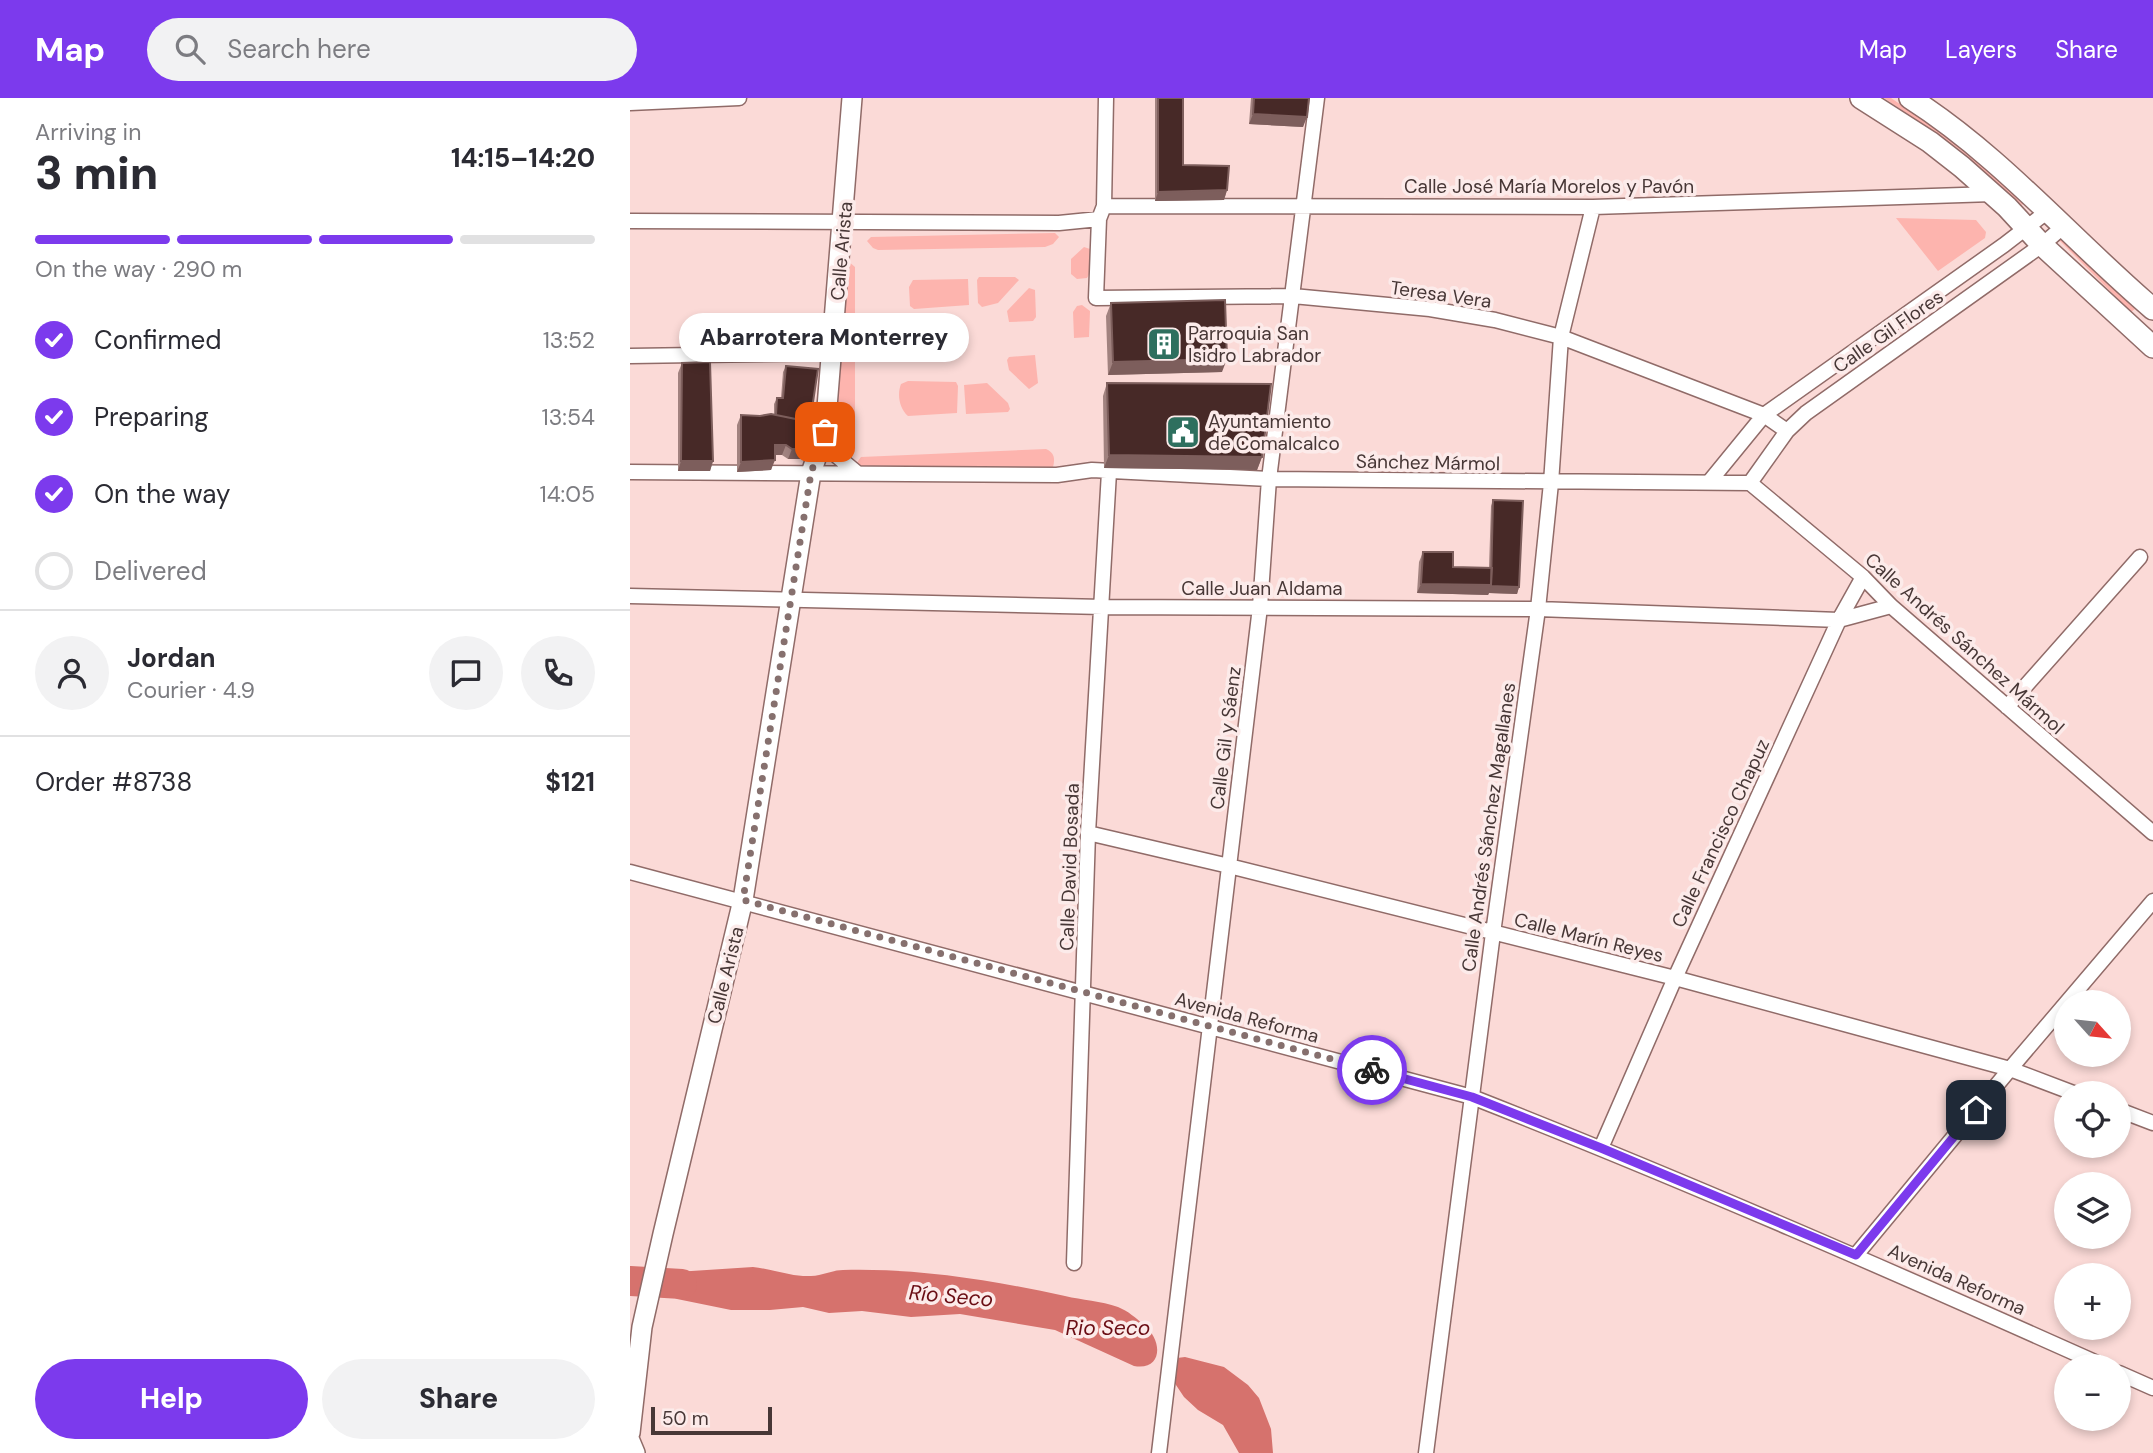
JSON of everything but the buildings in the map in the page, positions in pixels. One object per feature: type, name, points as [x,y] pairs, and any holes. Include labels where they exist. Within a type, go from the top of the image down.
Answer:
[{"type":"main road","points":[[1861,98],[1930,142],[1993,194],[2042,246],[2145,339]]},
{"type":"main road","points":[[1910,98],[1945,120],[2022,186],[2119,280],[2153,309]]},
{"type":"street","points":[[630,103],[739,98]]},
{"type":"street","name":"Calle Arista","points":[[630,1433],[642,1327],[743,900],[811,473],[825,432],[834,353],[837,268],[844,222],[852,98]]},
{"type":"street","points":[[1102,213],[1106,98]]},
{"type":"street","name":"Calle Gil y Sáenz","points":[[1159,1453],[1260,607],[1269,479],[1317,98]]},
{"type":"street","name":"Calle José María Morelos y Pavón","points":[[630,221],[1059,223],[1102,213],[1303,205],[1592,207],[1993,194]]},
{"type":"street","name":"Calle Andrés Sánchez Magallanes","points":[[1426,1453],[1538,609],[1551,483],[1560,337],[1592,207]]},
{"type":"street","points":[[1710,481],[1763,415],[2048,211]]},
{"type":"street","name":"Teresa Vera","points":[[1102,213],[1095,296],[1098,299],[1293,296],[1430,309],[1495,320],[1560,337],[1763,415],[1787,430]]},
{"type":"street","name":"Calle Gil Flores","points":[[1750,483],[1787,430],[1806,413],[2042,246],[2064,226]]},
{"type":"street","points":[[2145,339],[2153,316]]},
{"type":"street","points":[[630,356],[834,353]]},
{"type":"street","points":[[825,432],[838,457],[856,472]]},
{"type":"street","name":"Sánchez Mármol","points":[[630,472],[1057,475],[1092,470],[1269,479],[1750,483]]},
{"type":"street","name":"Calle David Bosada","points":[[1074,1263],[1088,833],[1109,472]]},
{"type":"street","name":"Calle Andrés Sánchez Mármol","points":[[1750,483],[1863,577],[1891,606],[2153,833]]},
{"type":"street","points":[[2007,707],[2140,557]]},
{"type":"street","name":"Calle Francisco Chapuz","points":[[1601,1148],[1675,978],[1839,620],[1863,577]]},
{"type":"street","name":"Calle Juan Aldama","points":[[630,596],[1103,607],[1538,609],[1839,620],[1891,606]]},
{"type":"street","name":"Calle Marín Reyes","points":[[1088,833],[1675,978],[2010,1069],[2054,1086]]},
{"type":"street","name":"Avenida Reforma","points":[[630,872],[743,900],[1472,1097],[1856,1255],[2077,1354]]},
{"type":"street","points":[[1856,1255],[2153,901]]},
{"type":"street","points":[[2131,1115],[2153,1123]]},
{"type":"street","points":[[2131,1378],[2153,1388]]},
{"type":"street","points":[[630,1441],[635,1453]]},
{"type":"shaded area","points":[[1884,98],[1891,98],[1963,147],[2025,202],[2022,205],[1960,150]]},
{"type":"shaded area","points":[[1896,218],[1976,220],[1986,232],[1985,238],[1938,271]]},
{"type":"shaded area","points":[[1055,233],[1059,237],[1053,244],[1045,247],[878,250],[867,241],[871,237]]},
{"type":"shaded area","points":[[2063,238],[2135,309],[2131,312],[2059,240]]},
{"type":"shaded area","points":[[1084,247],[1090,249],[1090,273],[1087,278],[1077,279],[1071,274],[1071,259]]},
{"type":"shaded area","points":[[848,261],[855,267],[855,434],[842,442],[835,440],[831,432]]},
{"type":"shaded area","points":[[979,277],[1015,277],[1019,280],[998,303],[982,307],[978,303]]},
{"type":"shaded area","points":[[968,279],[969,305],[914,309],[910,306],[909,287],[913,280]]},
{"type":"shaded area","points":[[1029,288],[1035,290],[1036,317],[1033,321],[1009,322],[1007,311]]},
{"type":"shaded area","points":[[1082,305],[1090,311],[1089,337],[1074,338],[1073,312],[1077,306]]},
{"type":"shaded area","points":[[1035,355],[1038,383],[1029,389],[1009,370],[1007,360],[1009,357]]},
{"type":"shaded area","points":[[908,381],[956,382],[957,413],[908,416],[899,396],[901,384]]},
{"type":"shaded area","points":[[987,383],[1008,403],[1008,412],[966,414],[964,385]]},
{"type":"shaded area","points":[[1046,449],[1054,456],[1053,467],[856,464],[861,457]]},
{"type":"water","name":"Rio Seco","points":[[753,1267],[804,1276],[843,1270],[927,1273],[1105,1303],[1118,1307],[1144,1325],[1155,1338],[1157,1353],[1150,1364],[1134,1366],[1055,1330],[960,1314],[911,1317],[862,1311],[829,1313],[803,1307],[731,1310],[677,1299],[663,1292],[662,1283],[665,1276],[676,1272]]},
{"type":"water","name":"Rio Seco","points":[[1185,1357],[1224,1367],[1248,1385],[1259,1398],[1271,1429],[1273,1453],[1239,1453],[1223,1425],[1198,1410],[1184,1397],[1174,1382],[1177,1358]]},
{"type":"waterway","name":"Río Seco","points":[[630,1281],[682,1284]]},
{"type":"way so far","points":[[825,432],[811,473],[743,900],[1372,1070]]},
{"type":"place","name":"Parroquia San Isidro Labrador","points":[[1164,344]]},
{"type":"place","name":"Abarrotera Monterrey","points":[[825,432]]},
{"type":"place","name":"Ayuntamiento de Comalcalco","points":[[1183,432]]},
{"type":"route","points":[[1372,1070],[1472,1097],[1856,1255],[1976,1110]]}]
